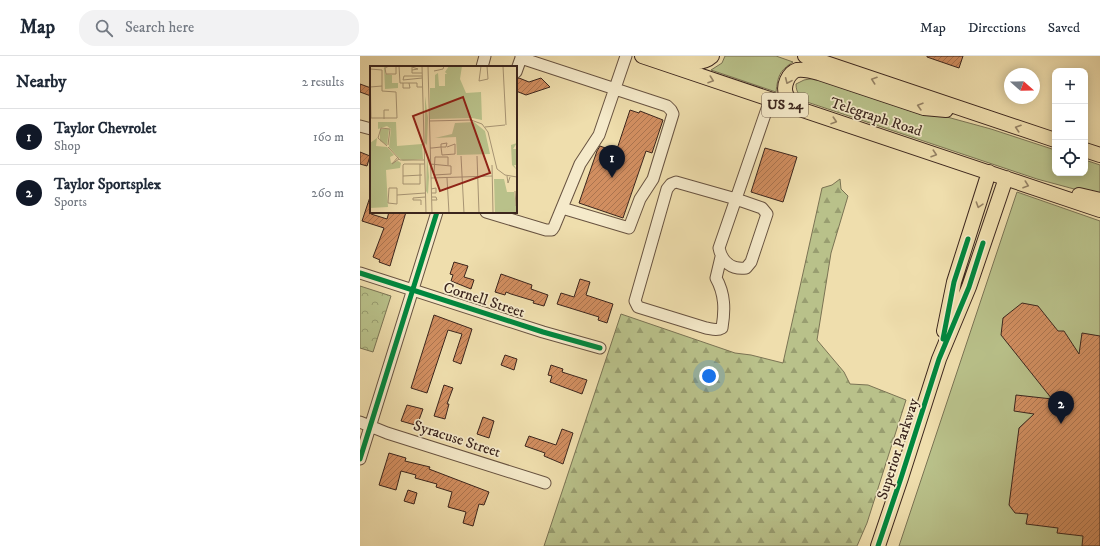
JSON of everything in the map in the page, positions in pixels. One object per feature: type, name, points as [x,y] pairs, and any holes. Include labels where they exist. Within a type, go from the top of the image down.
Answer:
[{"type":"main road","name":"Telegraph Road","points":[[642,56],[1100,210]]},
{"type":"main road","points":[[670,56],[695,62],[703,62],[712,56]]},
{"type":"main road","points":[[805,56],[1052,139]]},
{"type":"main road","points":[[794,108],[786,95],[786,82],[793,72],[798,70],[806,70],[924,108],[972,113]]},
{"type":"main road","points":[[1088,151],[1100,155]]},
{"type":"main road","name":"Superior Parkway","points":[[939,359],[954,282],[989,172]]},
{"type":"main road","name":"Superior Parkway","points":[[878,546],[939,359],[970,287],[1006,178]]},
{"type":"main road","points":[[1054,194],[1080,195],[1100,200]]},
{"type":"street","points":[[482,66],[485,56]]},
{"type":"street","points":[[489,213],[546,230],[552,230],[580,164],[587,151],[599,135],[626,56]]},
{"type":"street","points":[[517,69],[521,57],[615,90],[667,106],[673,114],[653,179],[640,199],[629,228],[562,208]]},
{"type":"street","points":[[721,257],[733,267],[740,269],[746,268],[751,262],[767,214],[762,208],[736,199],[676,182],[671,184],[667,189],[635,301],[636,304],[638,307],[706,328],[717,330],[722,328],[724,298],[716,278],[721,257],[719,248],[736,199],[770,100]]},
{"type":"street","points":[[360,126],[370,129]]},
{"type":"street","points":[[360,459],[365,424],[413,290],[437,213]]},
{"type":"street","name":"Cornell Street","points":[[360,273],[543,332],[600,348]]},
{"type":"street","name":"Syracuse Street","points":[[365,424],[387,433],[545,483]]},
{"type":"green space","points":[[725,56],[776,56],[793,62],[780,74],[776,92],[711,70],[722,63]]},
{"type":"green space","points":[[815,78],[991,129],[1052,149],[1052,176],[1088,176],[1088,161],[1100,165],[1100,196],[1037,179],[807,102],[808,100],[801,96],[796,87],[796,84],[804,80]]},
{"type":"green space","points":[[840,179],[841,189],[848,196],[831,253],[817,340],[844,372],[850,384],[868,385],[906,400],[867,523],[857,546],[544,546],[621,314],[735,353],[751,355],[783,363],[822,188],[832,185]]},
{"type":"green space","points":[[1017,192],[1100,221],[1100,546],[899,546]]},
{"type":"green space","points":[[360,286],[391,296],[373,352],[360,348]]},
{"type":"building","points":[[927,56],[963,56],[959,68]]},
{"type":"building","points":[[541,78],[550,87],[526,95],[517,91],[517,79],[529,82]]},
{"type":"building","points":[[360,84],[370,88],[370,96],[360,92]]},
{"type":"building","points":[[630,110],[639,113],[640,111],[663,120],[652,153],[646,151],[623,218],[579,203],[597,151],[600,146],[616,152]]},
{"type":"building","points":[[765,148],[797,157],[783,202],[751,192]]},
{"type":"building","points":[[360,152],[370,156],[367,166],[360,164]]},
{"type":"building","points":[[370,197],[371,214],[387,219],[389,213],[406,213],[390,266],[379,262],[380,260],[373,257],[384,228],[362,221]]},
{"type":"building","points":[[454,262],[468,266],[464,277],[474,280],[471,289],[451,281],[453,275],[450,274]]},
{"type":"building","points":[[501,274],[532,285],[531,289],[548,295],[544,306],[533,303],[534,301],[506,292],[505,295],[495,292]]},
{"type":"building","points":[[580,279],[590,282],[586,295],[613,304],[607,323],[598,320],[599,317],[557,304],[561,293],[574,297]]},
{"type":"building","points":[[1022,303],[1038,306],[1058,331],[1064,331],[1079,354],[1082,333],[1100,336],[1100,546],[1082,546],[1083,536],[1057,533],[1058,528],[1026,524],[1028,514],[1015,513],[1009,505],[1019,428],[1034,414],[1014,411],[1016,395],[1052,399],[1001,335],[1003,318]]},
{"type":"building","points":[[434,315],[472,329],[461,364],[453,361],[462,334],[448,330],[427,393],[411,388]]},
{"type":"building","points":[[505,355],[517,359],[514,370],[501,365]]},
{"type":"building","points":[[551,365],[563,369],[562,372],[587,380],[582,394],[550,382],[552,376],[548,375]]},
{"type":"building","points":[[444,385],[453,388],[447,404],[449,404],[445,419],[434,416]]},
{"type":"building","points":[[407,405],[423,409],[419,420],[417,419],[415,425],[401,421]]},
{"type":"building","points":[[483,417],[494,421],[489,438],[477,434]]},
{"type":"building","points":[[562,429],[573,433],[563,464],[544,456],[545,453],[525,446],[529,436],[556,445]]},
{"type":"building","points":[[389,453],[406,458],[405,461],[430,467],[429,469],[489,492],[484,505],[479,504],[473,526],[463,523],[466,512],[448,507],[452,492],[436,487],[437,484],[415,478],[416,475],[401,471],[396,490],[379,485]]},
{"type":"building","points":[[408,490],[417,493],[414,504],[404,501]]},
{"type":"cycle path","points":[[360,459],[437,213]]},
{"type":"cycle path","points":[[943,339],[954,282],[968,239]]},
{"type":"cycle path","points":[[878,546],[939,359],[969,287],[983,243]]},
{"type":"cycle path","points":[[360,273],[543,332],[600,348]]},
{"type":"place","name":"Taylor Chevrolet","points":[[612,178]]},
{"type":"place","name":"Taylor Sportsplex","points":[[1061,424]]}]
